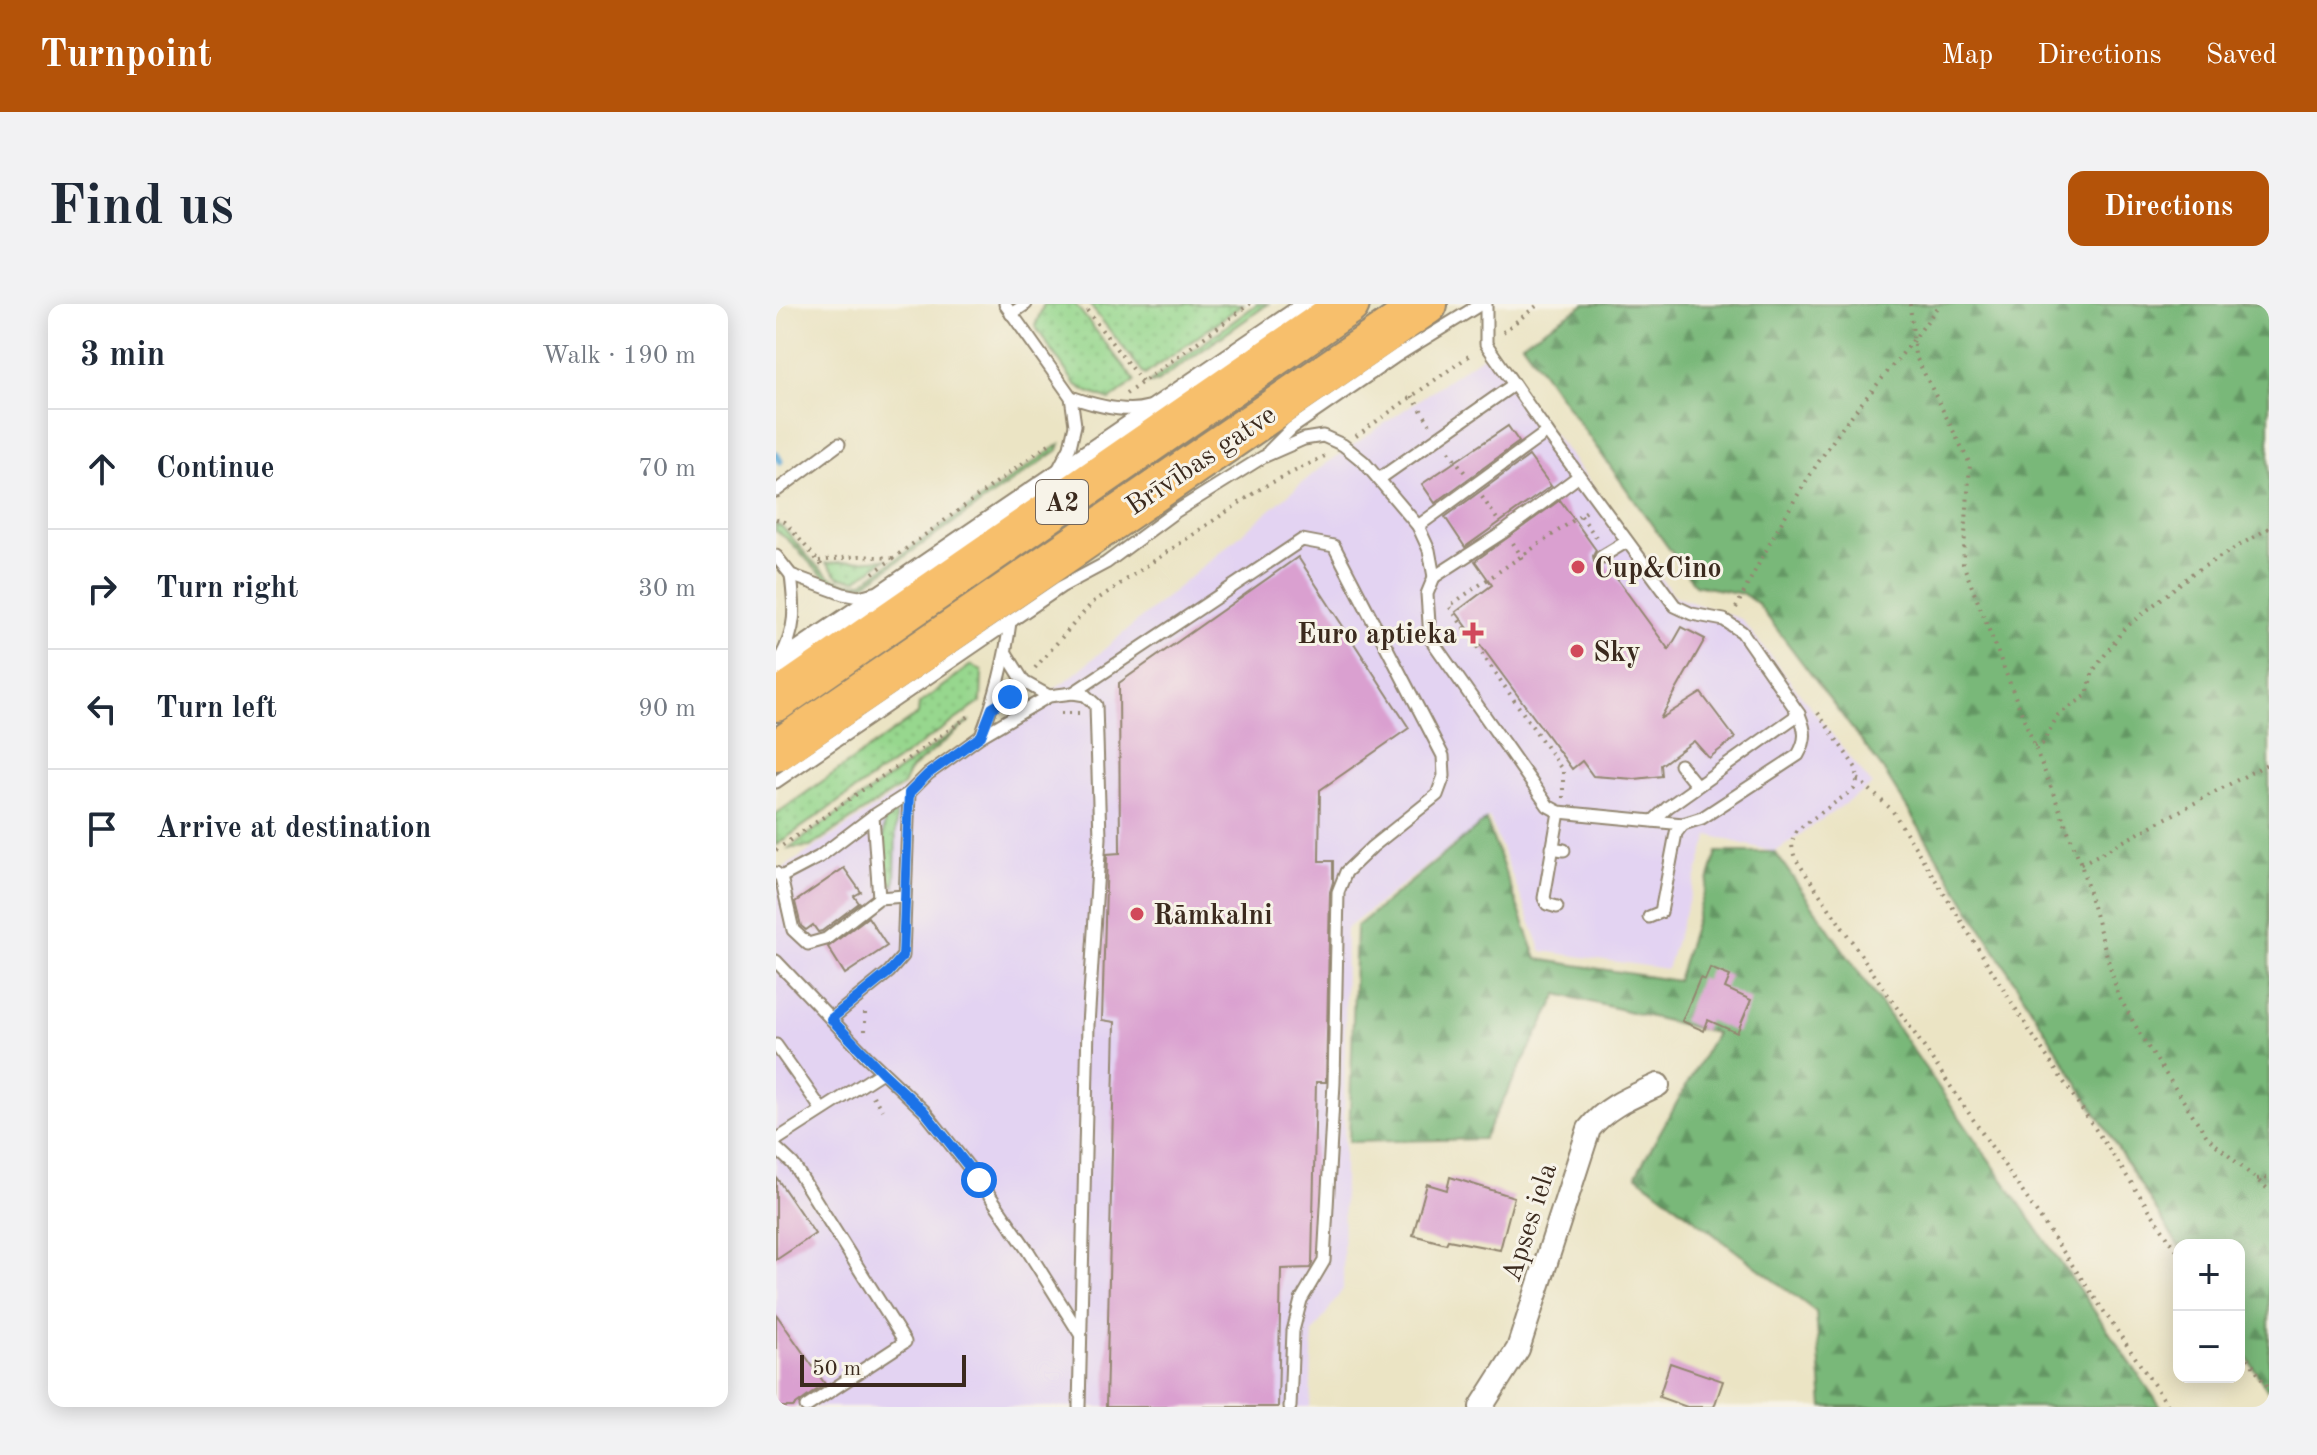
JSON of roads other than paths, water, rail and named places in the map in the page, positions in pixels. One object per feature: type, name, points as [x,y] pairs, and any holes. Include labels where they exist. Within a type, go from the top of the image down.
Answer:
[{"type":"highway","name":"Brīvības gatve","points":[[776,701],[1349,304]]},
{"type":"highway","name":"Brīvības gatve","points":[[776,751],[1427,304]]},
{"type":"street","points":[[776,666],[1311,304]]},
{"type":"street","name":"Apses iela","points":[[1482,1406],[1518,1349],[1589,1129],[1600,1115],[1658,1085]]},
{"type":"lane","points":[[1026,304],[1008,309],[1071,397],[1074,408],[1070,447],[1053,478]]},
{"type":"lane","points":[[776,782],[1061,587],[1106,563],[1175,512],[1263,457],[1304,439],[1323,436],[1343,445],[1364,462],[1418,526],[1429,550],[1434,577],[1427,594],[1430,638],[1548,806],[1559,812],[1683,824],[1702,818],[1798,755],[1806,740],[1799,714],[1742,632],[1724,620],[1692,614],[1675,606],[1486,344],[1484,304],[1398,355],[1292,428],[1263,457]]},
{"type":"lane","points":[[1379,479],[1513,385]]},
{"type":"lane","points":[[1071,397],[1134,411],[1171,400]]},
{"type":"lane","points":[[1418,526],[1547,432]]},
{"type":"lane","points":[[776,491],[839,444]]},
{"type":"lane","points":[[1434,577],[1505,531],[1579,476]]},
{"type":"lane","points":[[1073,693],[1302,540],[1334,546],[1443,756],[1444,776],[1437,795],[1346,872],[1338,892],[1334,1083],[1324,1261],[1301,1300],[1293,1331],[1290,1407]]},
{"type":"lane","points":[[1605,555],[1626,542]]},
{"type":"lane","points":[[776,556],[791,575],[843,594],[859,597],[896,586]]},
{"type":"lane","points":[[776,666],[791,637],[795,615],[791,575]]},
{"type":"lane","points":[[981,736],[992,708],[1006,653],[1010,622]]},
{"type":"lane","points":[[1006,653],[1024,682],[1049,696]]},
{"type":"lane","points":[[904,896],[879,898],[826,939],[808,944],[793,930],[778,875],[819,857],[909,793],[928,774],[981,736],[1049,696],[1085,695],[1096,705],[1100,838],[1088,1025],[1079,1407]]},
{"type":"lane","points":[[1653,821],[1799,714]]},
{"type":"lane","points":[[1680,765],[1697,786]]},
{"type":"lane","points":[[831,1019],[889,972],[903,956],[909,793]]},
{"type":"lane","points":[[1557,907],[1547,904],[1544,898],[1558,849],[1559,812]]},
{"type":"lane","points":[[873,816],[879,898]]},
{"type":"lane","points":[[1649,917],[1661,912],[1665,859],[1683,824]]},
{"type":"lane","points":[[776,961],[882,1072],[924,1111],[979,1180],[1080,1335]]},
{"type":"lane","points":[[776,1045],[822,1110]]},
{"type":"lane","points":[[776,1140],[882,1072]]},
{"type":"lane","points":[[776,1148],[793,1164],[905,1342],[806,1407]]},
{"type":"waterway","points":[[776,454],[780,461]]},
{"type":"place","name":"Cup&Cino","points":[[1578,567]]},
{"type":"place","name":"Euro aptieka","points":[[1473,633]]},
{"type":"place","name":"Sky","points":[[1577,651]]},
{"type":"place","name":"Rāmkalni","points":[[1137,914]]}]
